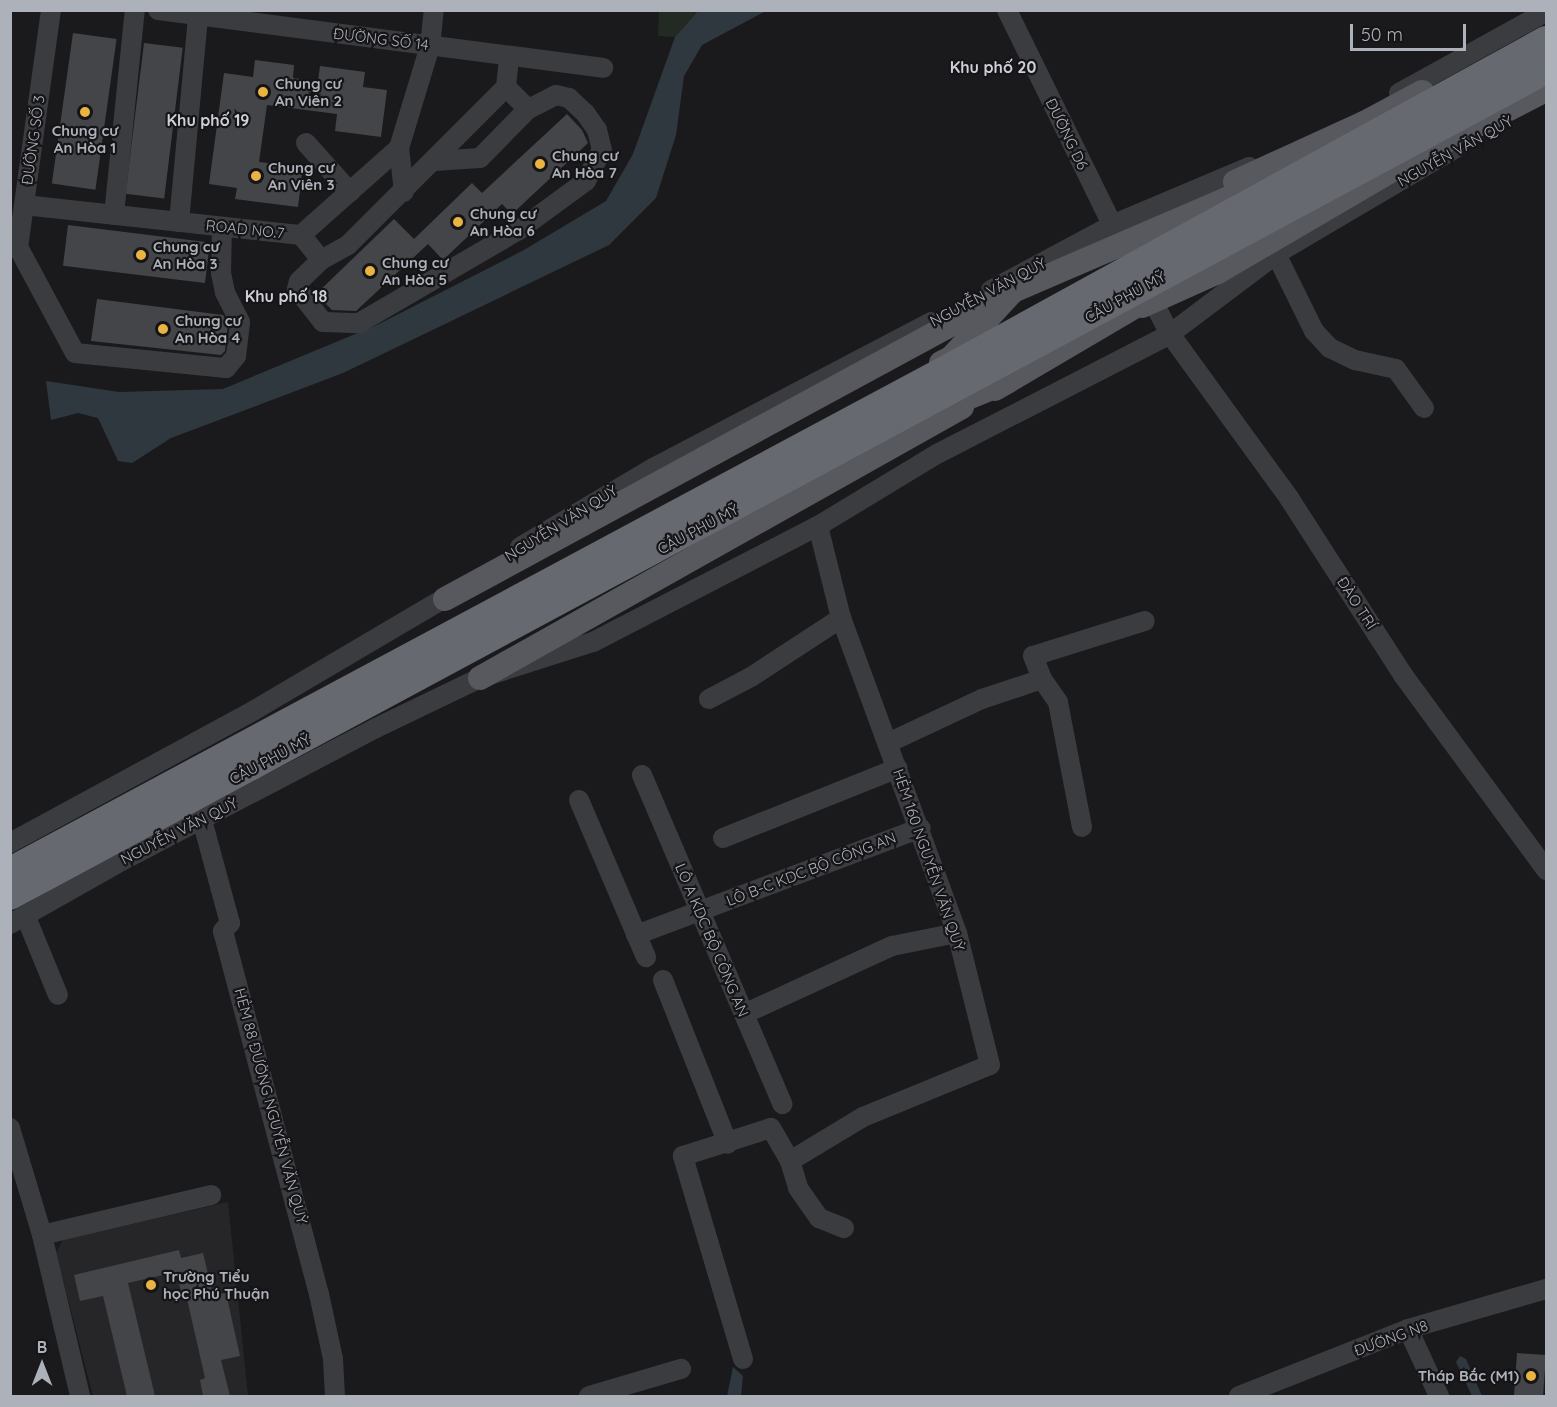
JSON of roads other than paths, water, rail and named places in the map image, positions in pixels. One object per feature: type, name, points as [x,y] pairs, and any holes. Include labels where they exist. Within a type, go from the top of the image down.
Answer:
[{"type":"highway","name":"CẦU PHÚ MỸ","points":[[14,911],[328,729],[1377,146],[1546,40]]},
{"type":"highway","name":"CẦU PHÚ MỸ","points":[[10,871],[933,376],[1377,146],[1546,70]]},
{"type":"main road","name":"CẦU PHÚ MỸ","points":[[528,557],[1120,233],[1364,123],[1546,25]]},
{"type":"main road","name":"CẦU PHÚ MỸ","points":[[1116,318],[1218,272],[1413,158],[1546,90]]},
{"type":"main road","name":"CẦU PHÚ MỸ","points":[[1120,233],[1377,146]]},
{"type":"main road","name":"CẦU PHÚ MỸ","points":[[563,628],[1007,382],[1116,318],[1377,146]]},
{"type":"main road","name":"CẦU PHÚ MỸ","points":[[10,863],[951,358],[1013,291]]},
{"type":"main road","name":"CẦU PHÚ MỸ","points":[[14,911],[949,404],[1007,382]]},
{"type":"main road","name":"NGUYỄN VĂN QUỲ","points":[[445,599],[528,557]]},
{"type":"main road","name":"NGUYỄN VĂN QUỲ","points":[[480,678],[563,628]]},
{"type":"street","name":"ĐƯỜNG SỐ 3","points":[[51,10],[18,247],[75,353],[225,368],[236,356],[240,322],[225,292],[221,273],[222,227]]},
{"type":"street","points":[[114,215],[135,10]]},
{"type":"street","name":"ĐƯỜNG SỐ 14","points":[[158,10],[603,68]]},
{"type":"street","points":[[404,192],[399,148],[430,46],[434,10]]},
{"type":"street","name":"ĐƯỜNG D6","points":[[1006,10],[1170,334]]},
{"type":"street","name":"NGUYỄN VĂN QUỲ","points":[[10,843],[253,711],[445,599],[575,512],[1120,233],[1306,143],[1546,12]]},
{"type":"street","points":[[179,222],[189,13]]},
{"type":"street","points":[[399,148],[437,158],[480,158],[528,109],[556,95],[569,98],[597,130],[602,150],[586,181],[519,230],[359,323],[323,322],[297,289],[299,281],[321,260],[348,245],[404,192],[437,158],[506,87],[509,56]]},
{"type":"street","points":[[506,87],[528,109]]},
{"type":"street","name":"NGUYỄN VĂN QUỲ","points":[[14,911],[202,820],[480,678],[593,642],[818,526],[937,454],[1170,334],[1276,254],[1470,140],[1546,101]]},
{"type":"street","points":[[306,143],[350,192]]},
{"type":"street","name":"ROAD NO.7","points":[[24,205],[301,235],[399,148]]},
{"type":"street","points":[[301,235],[321,260]]},
{"type":"street","points":[[1276,254],[1314,331],[1330,348],[1355,360],[1396,369],[1424,408]]},
{"type":"street","name":"ĐÀO TRÍ","points":[[1170,334],[1289,498],[1403,675],[1546,870]]},
{"type":"street","name":"HẺM 160 NGUYỄN VĂN QUỲ","points":[[790,1161],[862,1117],[990,1065],[957,933],[890,742],[841,618],[818,526]]},
{"type":"street","points":[[709,699],[751,677],[841,618]]},
{"type":"street","points":[[1082,827],[1058,702],[1042,679],[1033,656],[1145,621]]},
{"type":"street","points":[[890,742],[982,699],[1042,679]]},
{"type":"street","points":[[253,711],[289,774]]},
{"type":"street","points":[[723,838],[898,768]]},
{"type":"street","name":"LÔ A KDC BỘ CÔNG AN","points":[[642,775],[782,1104]]},
{"type":"street","points":[[579,800],[645,957]]},
{"type":"street","name":"HẺM 88 ĐƯỜNG NGUYỄN VĂN QUỲ","points":[[202,820],[230,923],[223,931],[317,1283],[333,1359],[335,1396]]},
{"type":"street","name":"LÔ B-C KDC BỘ CÔNG AN","points":[[636,935],[921,828]]},
{"type":"street","points":[[14,911],[58,994]]},
{"type":"street","points":[[744,1014],[892,946],[957,933]]},
{"type":"street","points":[[663,980],[728,1144]]},
{"type":"street","points":[[10,1128],[42,1236],[80,1396]]},
{"type":"street","points":[[743,1359],[683,1156],[728,1144],[771,1128],[790,1161],[798,1188],[819,1218],[844,1228]]},
{"type":"street","points":[[42,1236],[211,1195]]},
{"type":"street","name":"ĐƯỜNG N8","points":[[1239,1396],[1408,1329],[1546,1289]]},
{"type":"street","points":[[1408,1329],[1439,1396]]},
{"type":"street","points":[[589,1396],[681,1370]]},
{"type":"place","name":"Chung cư An Viên 2","points":[[263,92]]},
{"type":"place","name":"Chung cư An Hòa 1","points":[[85,112]]},
{"type":"place","name":"Chung cư An Hòa 7","points":[[540,164]]},
{"type":"place","name":"Chung cư An Viên 3","points":[[256,176]]},
{"type":"place","name":"Chung cư An Hòa 6","points":[[458,222]]},
{"type":"place","name":"Chung cư An Hòa 3","points":[[141,255]]},
{"type":"place","name":"Chung cư An Hòa 5","points":[[370,271]]},
{"type":"place","name":"Chung cư An Hòa 4","points":[[163,329]]},
{"type":"place","name":"Trường Tiểu học Phú Thuận","points":[[151,1285]]},
{"type":"place","name":"Tháp Bắc (M1)","points":[[1531,1376]]},
{"type":"district","name":"Khu phố 20","points":[[993,67]]},
{"type":"district","name":"Khu phố 19","points":[[208,120]]},
{"type":"district","name":"Khu phố 18","points":[[286,296]]}]
